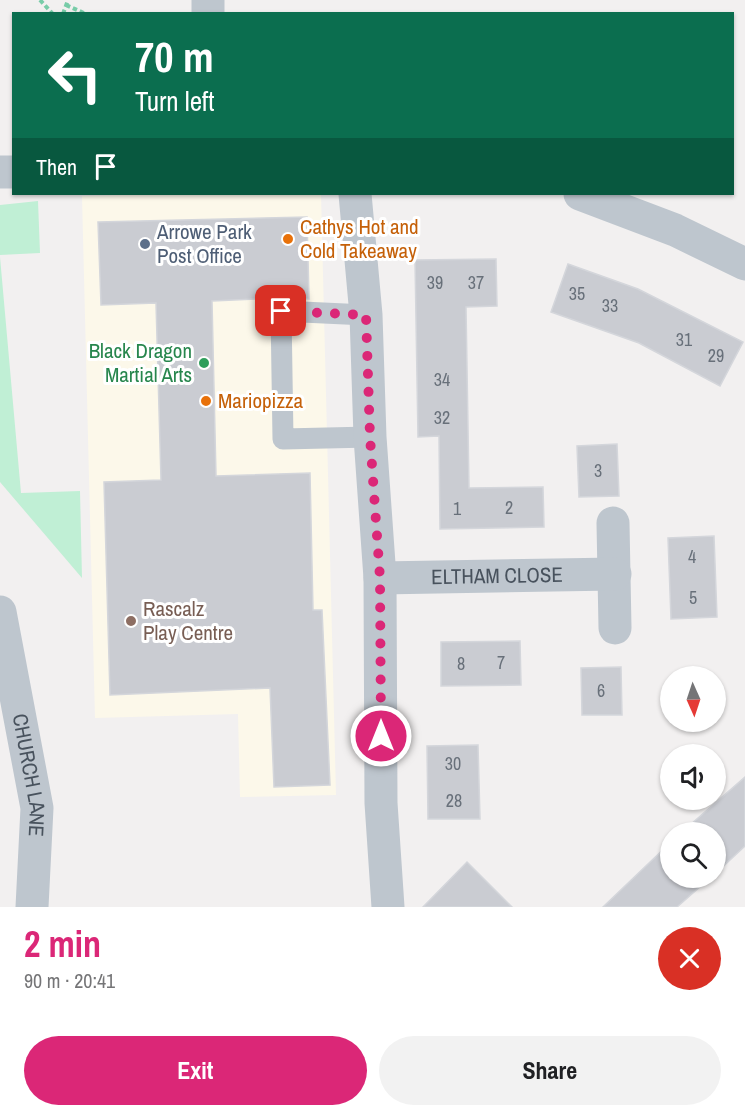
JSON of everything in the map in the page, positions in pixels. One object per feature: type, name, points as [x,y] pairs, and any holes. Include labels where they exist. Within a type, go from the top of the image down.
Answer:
[{"type":"street","points":[[355,195],[366,315],[370,437],[380,578],[381,803],[388,907]]},
{"type":"street","points":[[583,195],[675,230],[745,264]]},
{"type":"street","points":[[613,523],[615,628]]},
{"type":"street","name":"ELTHAM CLOSE","points":[[380,578],[615,574]]},
{"type":"street","name":"CHURCH LANE","points":[[0,612],[38,808],[32,907]]},
{"type":"lane","points":[[366,315],[281,311],[284,439],[370,437]]},
{"type":"path","points":[[40,0],[51,12]]},
{"type":"path","points":[[64,12],[68,0]]},
{"type":"path","points":[[66,5],[82,12]]},
{"type":"shaded area","points":[[321,195],[336,795],[240,797],[238,714],[95,718],[82,196]]},
{"type":"green space","points":[[38,201],[40,253],[0,255],[0,205]]},
{"type":"green space","points":[[0,257],[21,493],[80,491],[82,578],[0,482]]},
{"type":"building","points":[[307,217],[309,299],[212,301],[216,476],[310,473],[313,610],[322,610],[330,785],[274,787],[270,688],[110,695],[104,482],[161,480],[156,303],[101,305],[98,222]]},
{"type":"building","points":[[496,259],[497,306],[466,307],[469,488],[543,487],[544,527],[440,529],[439,436],[418,437],[415,260]]},
{"type":"building","points":[[568,264],[638,289],[743,342],[720,386],[639,343],[551,312]]},
{"type":"building","points":[[617,444],[619,496],[579,497],[577,446]]},
{"type":"building","points":[[714,536],[717,617],[671,619],[668,538]]},
{"type":"building","points":[[520,641],[521,685],[441,686],[441,642]]},
{"type":"building","points":[[621,667],[622,715],[582,715],[581,668]]},
{"type":"building","points":[[478,745],[480,819],[428,819],[427,746]]},
{"type":"building","points":[[745,777],[745,846],[726,864],[726,822],[693,822],[707,810],[726,810],[726,794]]},
{"type":"building","points":[[660,853],[660,888],[699,888],[677,907],[603,907]]},
{"type":"building","points":[[467,862],[512,907],[423,907]]},
{"type":"place","name":"Cathys Hot and Cold Takeaway","points":[[288,239]]},
{"type":"place","name":"Arrowe Park Post Office","points":[[145,244]]},
{"type":"place","name":"Black Dragon Martial Arts","points":[[204,363]]},
{"type":"place","name":"Mariopizza","points":[[206,401]]},
{"type":"place","name":"Rascalz Play Centre","points":[[131,621]]},
{"type":"route","points":[[281,311],[366,315],[370,437],[380,578],[381,736]]}]
